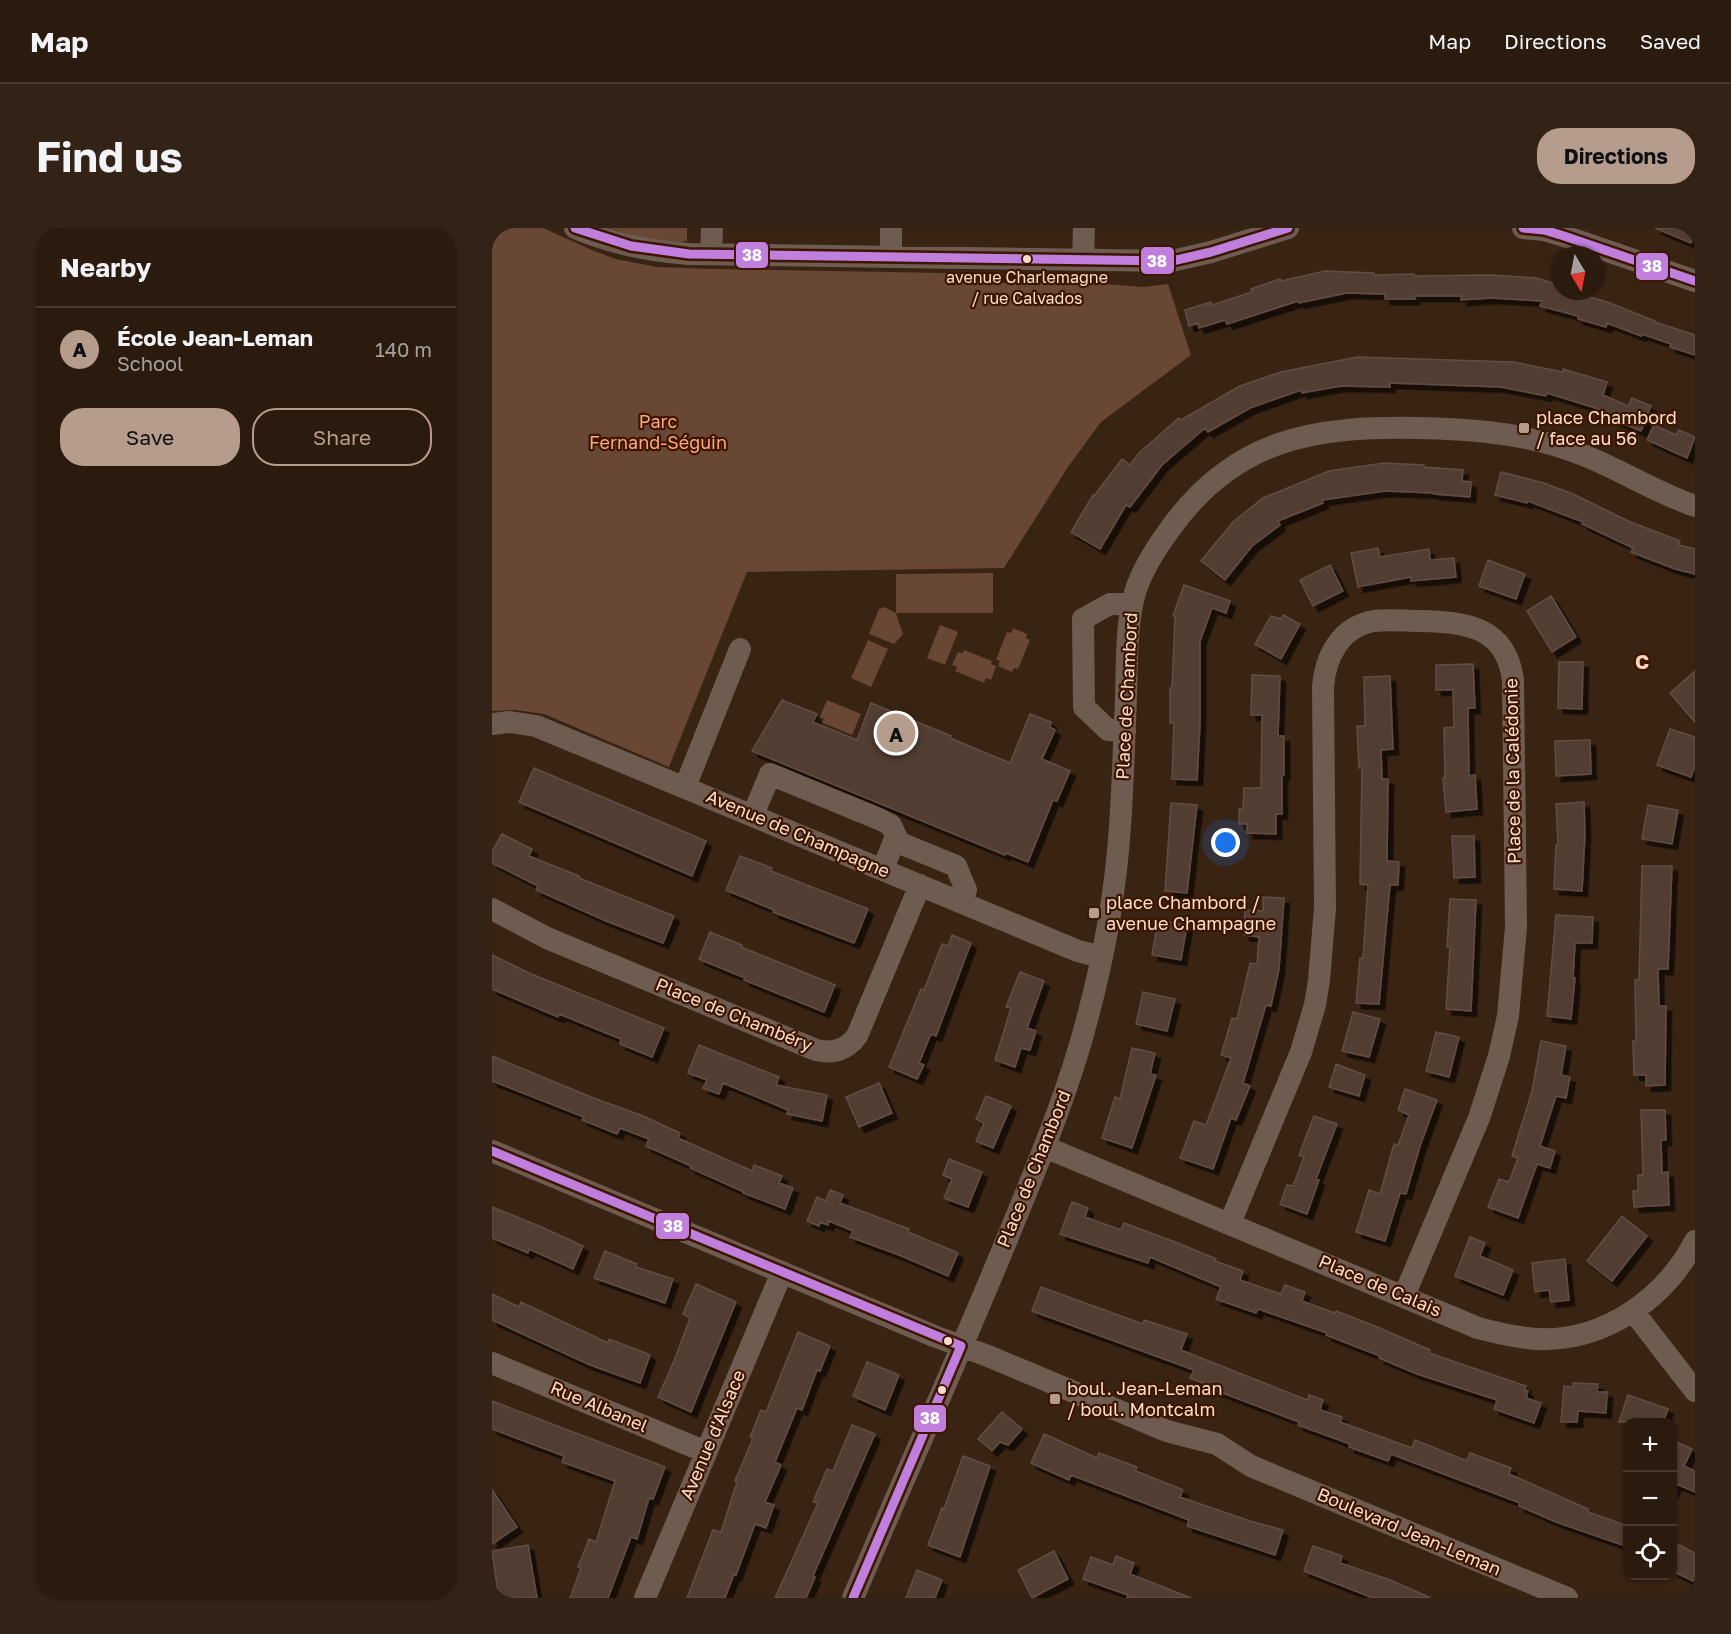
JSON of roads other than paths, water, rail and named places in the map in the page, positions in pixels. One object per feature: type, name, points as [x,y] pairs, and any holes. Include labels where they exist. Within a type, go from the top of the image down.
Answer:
[{"type":"street","points":[[575,228],[605,240],[646,250],[711,254],[1083,260],[1182,259],[1288,228]]},
{"type":"street","points":[[711,254],[712,228]]},
{"type":"street","points":[[891,228],[891,257]]},
{"type":"street","points":[[1083,260],[1084,228]]},
{"type":"street","points":[[1523,228],[1544,230],[1564,236],[1695,281]]},
{"type":"street","name":"Place de Chambord","points":[[854,1598],[1045,1147],[1080,1046],[1102,957],[1119,837],[1127,648],[1132,604],[1141,576],[1177,519],[1202,492],[1234,466],[1255,455],[1287,441],[1318,433],[1358,428],[1434,428],[1522,437],[1579,453],[1695,506]]},
{"type":"street","points":[[1125,731],[1108,730],[1084,707],[1083,620],[1110,604],[1132,604]]},
{"type":"street","name":"Place de la Calédonie","points":[[1230,1223],[1301,1052],[1315,1005],[1325,928],[1323,688],[1327,662],[1333,649],[1353,630],[1376,621],[1449,622],[1473,627],[1489,635],[1502,648],[1513,680],[1516,910],[1513,974],[1503,1038],[1487,1097],[1404,1296]]},
{"type":"street","points":[[685,787],[740,649]]},
{"type":"street","name":"Avenue de Champagne","points":[[492,724],[510,722],[536,726],[1078,951],[1102,957]]},
{"type":"street","points":[[753,815],[770,774],[879,819],[893,828],[896,836],[882,869]]},
{"type":"street","points":[[895,841],[956,866],[966,890],[962,902]]},
{"type":"street","name":"Place de Chambéry","points":[[492,909],[547,938],[816,1050],[834,1052],[849,1046],[857,1036],[920,885]]},
{"type":"street","name":"Place de Calais","points":[[1045,1147],[1478,1328],[1519,1337],[1539,1339],[1566,1337],[1607,1326],[1633,1311],[1665,1284],[1689,1252],[1695,1240]]},
{"type":"street","name":"Boulevard Jean-Leman","points":[[492,1151],[1167,1431],[1217,1444],[1251,1466],[1567,1598]]},
{"type":"street","name":"Avenue d'Alsace","points":[[645,1598],[782,1272]]},
{"type":"street","points":[[1633,1311],[1695,1391]]},
{"type":"street","name":"Rue Albanel","points":[[492,1363],[706,1452]]},
{"type":"place","name":"avenue Charlemagne / rue Calvados","points":[[1027,259]]},
{"type":"place","name":"place Chambord / face au 56","points":[[1524,428]]},
{"type":"place","name":"École Jean-Leman","points":[[896,733]]},
{"type":"place","name":"place Chambord / avenue Champagne","points":[[1094,913]]},
{"type":"place","name":"boul. Jean-Leman / boul. Montcalm","points":[[1055,1399]]},
{"type":"district","name":"C","points":[[1642,662]]},
{"type":"park label","name":"Parc Fernand-Séguin","points":[[658,432]]}]
